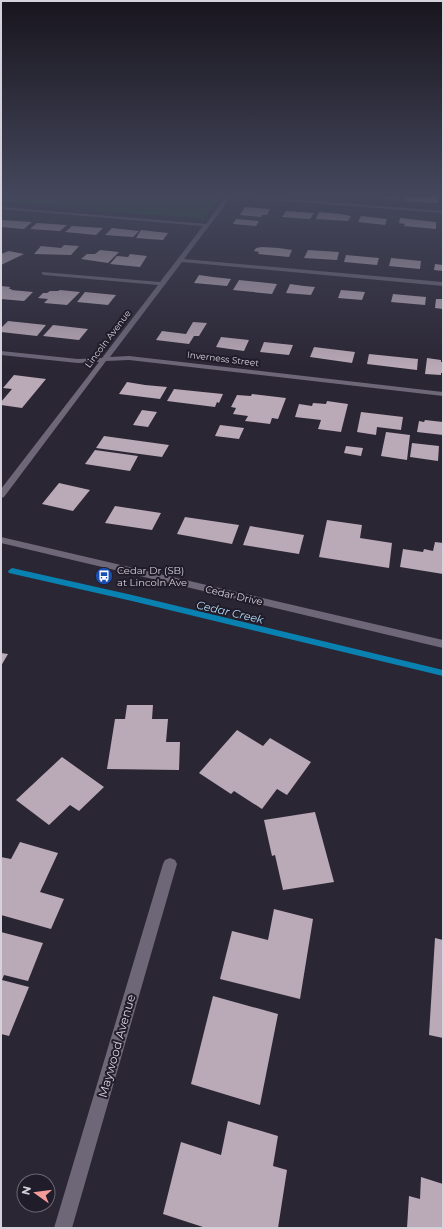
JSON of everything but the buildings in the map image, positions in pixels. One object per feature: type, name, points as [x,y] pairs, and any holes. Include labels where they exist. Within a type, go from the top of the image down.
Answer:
[{"type":"street","name":"Lincoln Avenue","points":[[1,495],[184,254]]},
{"type":"street","points":[[180,260],[443,284]]},
{"type":"street","points":[[44,273],[161,284]]},
{"type":"street","name":"Inverness Street","points":[[1,353],[78,361],[129,358],[443,394]]},
{"type":"street","name":"Cedar Drive","points":[[1,540],[443,644]]},
{"type":"street","name":"Maywood Avenue","points":[[63,1228],[170,864]]},
{"type":"waterway","name":"Cedar Creek","points":[[12,571],[132,598],[443,673]]},
{"type":"place","name":"Cedar Dr (SB) at Lincoln Ave","points":[[104,576]]}]
